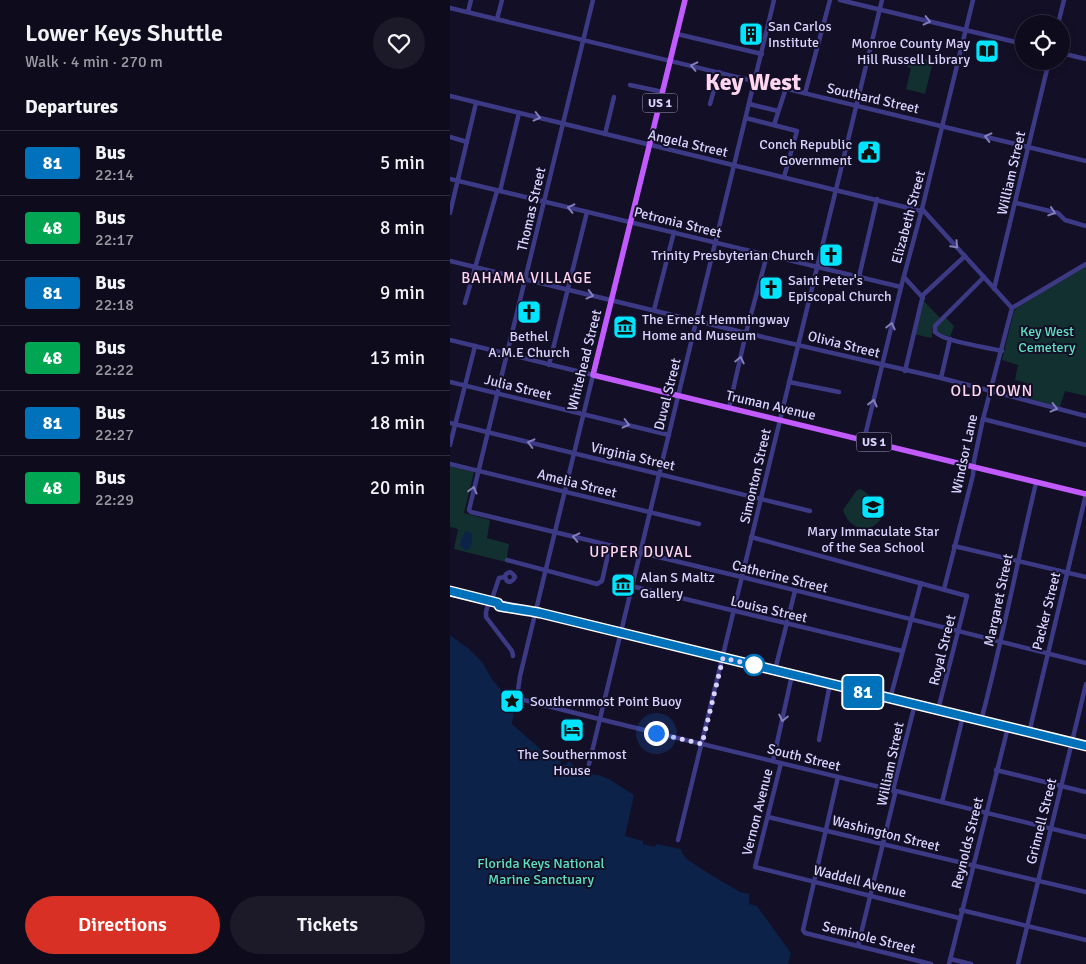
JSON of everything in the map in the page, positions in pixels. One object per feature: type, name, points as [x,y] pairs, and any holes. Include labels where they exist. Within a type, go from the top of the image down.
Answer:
[{"type":"main road","name":"Whitehead Street","points":[[593,375],[685,0]]},
{"type":"main road","name":"Truman Avenue","points":[[593,375],[1086,494]]},
{"type":"street","points":[[468,12],[471,0]]},
{"type":"street","points":[[497,19],[502,0]]},
{"type":"street","name":"Thomas Street","points":[[469,510],[593,0]]},
{"type":"street","name":"Duval Street","points":[[589,764],[774,0]]},
{"type":"street","points":[[805,93],[830,0]]},
{"type":"street","points":[[840,0],[1015,42]]},
{"type":"street","name":"Simonton Street","points":[[678,840],[882,0]]},
{"type":"street","name":"Elizabeth Street","points":[[864,440],[973,0]]},
{"type":"street","points":[[1060,15],[1064,0]]},
{"type":"street","name":"Southard Street","points":[[450,8],[1086,161]]},
{"type":"street","points":[[677,34],[762,54]]},
{"type":"street","points":[[1070,55],[1086,59]]},
{"type":"street","name":"William Street","points":[[994,289],[1047,70]]},
{"type":"street","points":[[710,104],[719,72]]},
{"type":"street","points":[[630,85],[663,92]]},
{"type":"street","points":[[774,125],[786,88]]},
{"type":"street","name":"Angela Street","points":[[450,96],[649,146],[921,210]]},
{"type":"street","points":[[605,134],[614,97]]},
{"type":"street","points":[[450,213],[476,102]]},
{"type":"street","points":[[750,104],[778,111]]},
{"type":"street","points":[[465,303],[474,267],[499,191],[519,113]]},
{"type":"street","points":[[746,118],[797,130],[784,177]]},
{"type":"street","points":[[450,137],[467,142]]},
{"type":"street","name":"Petronia Street","points":[[450,179],[901,287]]},
{"type":"street","points":[[859,277],[877,200]]},
{"type":"street","points":[[1016,203],[1058,213],[1065,220],[1086,226]]},
{"type":"street","points":[[921,210],[1012,308],[1086,264]]},
{"type":"street","points":[[549,365],[587,212]]},
{"type":"street","points":[[654,310],[674,232]]},
{"type":"street","points":[[729,408],[766,255]]},
{"type":"street","points":[[905,371],[923,298],[965,256]]},
{"type":"street","name":"Olivia Street","points":[[450,261],[798,344],[882,366],[941,378],[1086,416]]},
{"type":"street","points":[[904,276],[923,298]]},
{"type":"street","points":[[984,277],[935,326],[935,332],[950,339],[1002,351]]},
{"type":"street","name":"Windsor Lane","points":[[944,589],[983,419],[1012,308]]},
{"type":"street","points":[[941,378],[950,339]]},
{"type":"street","name":"Truman Avenue","points":[[450,340],[593,375]]},
{"type":"street","points":[[450,445],[452,424],[466,386],[475,346]]},
{"type":"street","name":"Whitehead Street","points":[[517,697],[535,612],[593,375]]},
{"type":"street","name":"Julia Street","points":[[450,382],[668,435]]},
{"type":"street","points":[[789,382],[839,392]]},
{"type":"street","points":[[983,419],[1086,445]]},
{"type":"street","name":"Virginia Street","points":[[452,424],[810,511]]},
{"type":"street","name":"Amelia Street","points":[[450,464],[699,524]]},
{"type":"street","name":"Margaret Street","points":[[981,721],[1002,642],[1017,562],[1036,483]]},
{"type":"street","name":"Packer Street","points":[[1029,732],[1086,494]]},
{"type":"street","name":"Catherine Street","points":[[469,510],[1086,663]]},
{"type":"street","points":[[751,537],[944,589]]},
{"type":"street","points":[[507,560],[598,584],[600,583],[610,546]]},
{"type":"street","points":[[954,546],[1086,577]]},
{"type":"street","points":[[505,577],[497,580],[486,617],[512,651],[513,656]]},
{"type":"street","points":[[890,698],[921,583]]},
{"type":"street","name":"Louisa Street","points":[[631,586],[787,625],[902,651]]},
{"type":"street","name":"Royal Street","points":[[938,710],[967,596],[944,589]]},
{"type":"street","points":[[450,591],[498,603],[499,606],[510,609],[522,609],[621,632],[1086,746]]},
{"type":"street","points":[[775,670],[795,591]]},
{"type":"street","points":[[773,761],[792,675]]},
{"type":"street","points":[[819,740],[830,684]]},
{"type":"street","name":"Grinnell Street","points":[[1018,964],[1086,684]]},
{"type":"street","name":"South Street","points":[[517,697],[600,719],[1086,837]]},
{"type":"street","name":"William Street","points":[[858,946],[884,844],[895,794],[893,790],[915,704]]},
{"type":"street","points":[[942,802],[963,716]]},
{"type":"street","name":"Reynolds Street","points":[[949,962],[1008,727]]},
{"type":"street","name":"Vernon Avenue","points":[[755,866],[781,763]]},
{"type":"street","points":[[996,770],[1086,792]]},
{"type":"street","points":[[813,881],[838,777]]},
{"type":"street","name":"Washington Street","points":[[768,817],[1086,892]]},
{"type":"street","name":"Waddell Avenue","points":[[755,866],[959,918]]},
{"type":"street","name":"Seminole Street","points":[[813,881],[802,930],[805,933],[931,964]]},
{"type":"street","points":[[961,910],[1086,940]]},
{"type":"street","points":[[949,962],[971,964]]},
{"type":"green space","points":[[910,55],[933,61],[925,94],[906,89],[911,68],[907,67]]},
{"type":"green space","name":"Key West Cemetery","points":[[1086,265],[1086,396],[1065,391],[1060,407],[1024,397],[1027,383],[1015,380],[1018,365],[1002,360],[1014,311]]},
{"type":"green space","points":[[923,300],[940,318],[932,328],[932,338],[913,334]]},
{"type":"green space","points":[[946,318],[954,326],[950,337],[937,332],[937,327]]},
{"type":"green space","points":[[450,466],[474,472],[464,513],[490,520],[487,538],[509,544],[506,562],[454,549],[458,529],[450,527]]},
{"type":"green space","points":[[861,489],[885,507],[878,523],[872,527],[859,528],[852,524],[843,510],[857,490]]},
{"type":"water","points":[[466,531],[472,534],[472,539],[471,546],[466,550],[460,544]]},
{"type":"water","name":"Florida Keys National Marine Sanctuary","points":[[450,635],[473,652],[483,663],[492,679],[509,699],[508,702],[515,704],[512,724],[546,754],[560,759],[561,764],[565,765],[569,761],[581,773],[598,775],[609,779],[634,795],[625,836],[643,841],[643,844],[655,847],[656,844],[681,849],[688,860],[740,892],[749,894],[749,904],[757,906],[791,953],[788,964],[450,964]]},
{"type":"pier","points":[[450,633],[467,643],[485,662],[494,678],[510,696],[509,699],[492,679],[483,663]]},
{"type":"bus line","name":"81","points":[[450,591],[498,603],[499,606],[510,609],[522,609],[540,613],[1086,746]]},
{"type":"place","name":"San Carlos Institute","points":[[751,34]]},
{"type":"place","name":"Monroe County May Hill Russell Library","points":[[987,51]]},
{"type":"place","name":"Conch Republic Government","points":[[869,152]]},
{"type":"place","name":"Trinity Presbyterian Church","points":[[831,255]]},
{"type":"place","name":"Saint Peter's Episcopal Church","points":[[771,288]]},
{"type":"place","name":"Bethel A.M.E Church","points":[[529,312]]},
{"type":"place","name":"The Ernest Hemmingway Home and Museum","points":[[625,327]]},
{"type":"place","name":"Mary Immaculate Star of the Sea School","points":[[873,507]]},
{"type":"place","name":"Alan S Maltz Gallery","points":[[623,585]]},
{"type":"place","name":"Southernmost Point Buoy","points":[[512,701]]},
{"type":"place","name":"The Southernmost House","points":[[572,730]]},
{"type":"district","name":"Key West","points":[[753,82]]},
{"type":"district","name":"BAHAMA VILLAGE","points":[[527,278]]},
{"type":"district","name":"OLD TOWN","points":[[992,390]]},
{"type":"district","name":"UPPER DUVAL","points":[[641,552]]},
{"type":"route","points":[[656,733],[702,744],[723,658],[759,666],[754,665]]}]
